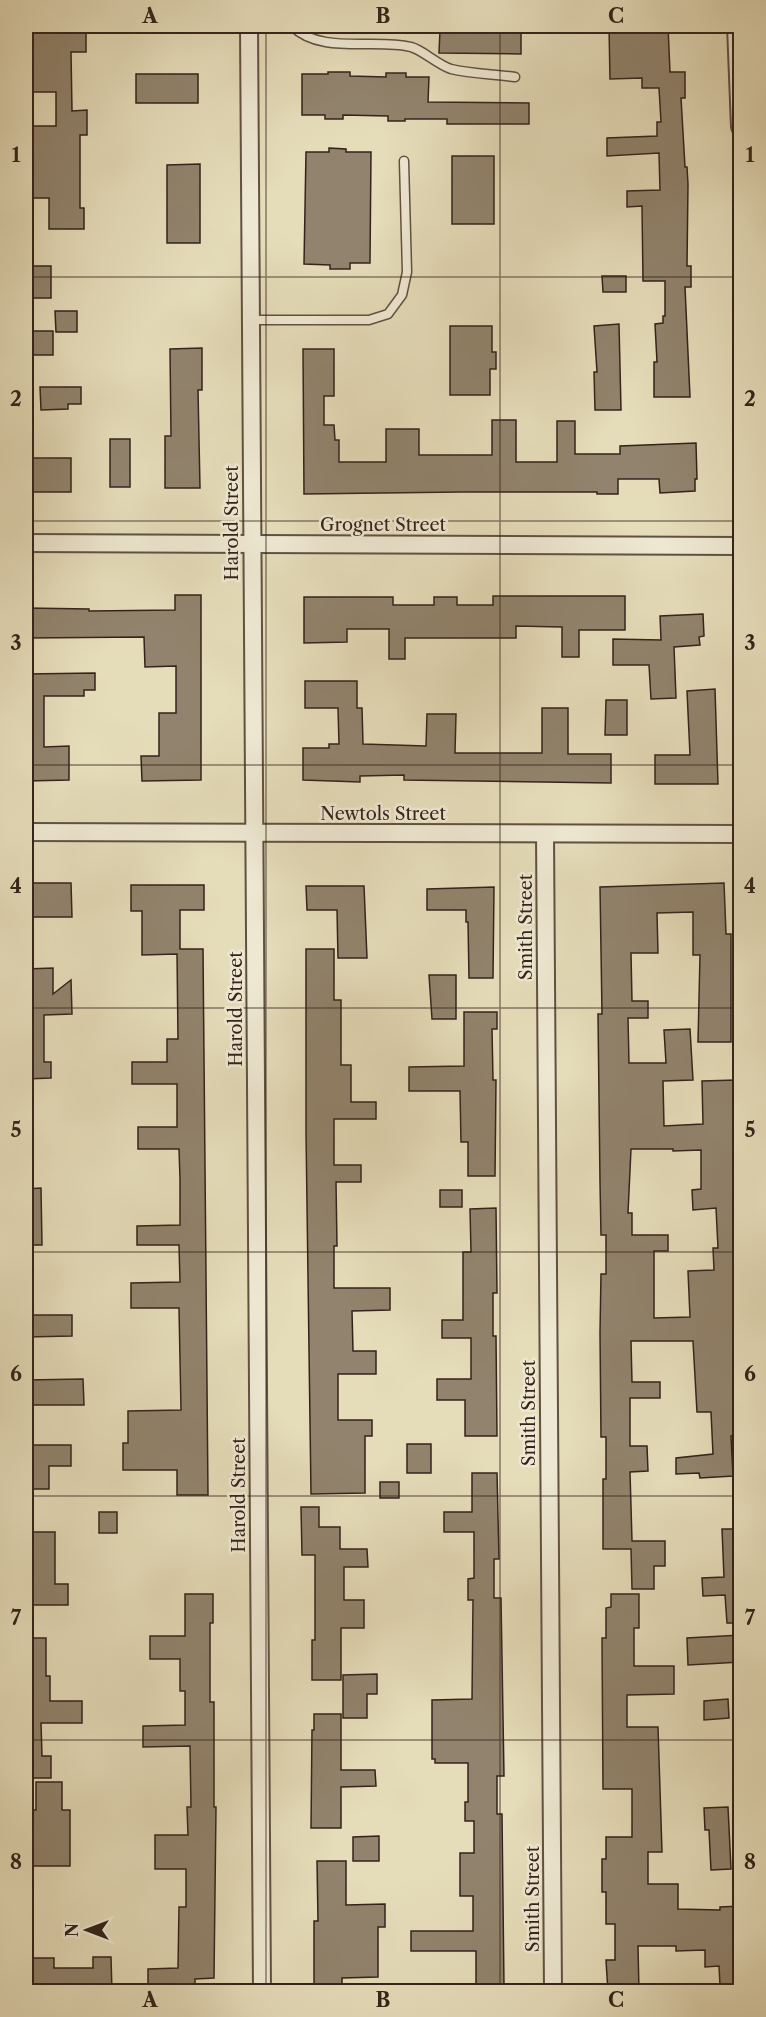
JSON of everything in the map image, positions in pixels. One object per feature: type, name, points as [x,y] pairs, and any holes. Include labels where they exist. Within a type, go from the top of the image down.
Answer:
[{"type":"street","name":"Harold Street","points":[[249,26],[261,1992]]},
{"type":"street","points":[[736,26],[741,127]]},
{"type":"street","name":"Grognet Street","points":[[26,543],[741,546]]},
{"type":"street","name":"Newtols Street","points":[[26,832],[741,834]]},
{"type":"street","name":"Smith Street","points":[[545,834],[553,1992]]},
{"type":"lane","points":[[292,26],[300,34],[321,41],[412,47],[451,69],[515,77]]},
{"type":"lane","points":[[251,320],[369,320],[388,314],[402,295],[407,272],[404,161]]},
{"type":"building","points":[[26,26],[86,26],[86,52],[71,52],[72,111],[87,110],[87,135],[80,135],[80,208],[84,208],[84,229],[49,229],[49,198],[26,198],[26,126],[56,126],[56,92],[26,92]]},
{"type":"building","points":[[609,26],[668,26],[670,72],[685,72],[685,98],[681,98],[688,184],[687,266],[691,266],[691,287],[685,287],[690,397],[654,397],[654,362],[657,362],[655,324],[663,323],[663,316],[665,316],[665,281],[643,281],[642,206],[627,207],[627,191],[660,190],[659,153],[607,156],[607,138],[657,136],[657,122],[661,122],[659,88],[642,88],[642,78],[610,79]]},
{"type":"building","points":[[440,30],[521,31],[521,54],[439,53]]},
{"type":"building","points":[[328,72],[350,72],[350,76],[386,77],[386,73],[406,73],[406,77],[429,77],[428,102],[529,103],[529,124],[447,124],[447,119],[388,121],[388,116],[343,115],[343,119],[325,119],[325,115],[302,115],[302,74],[328,74]]},
{"type":"building","points":[[136,74],[198,74],[198,103],[136,103]]},
{"type":"building","points":[[329,148],[346,149],[346,152],[371,152],[370,263],[350,263],[350,269],[330,269],[330,265],[304,264],[306,152],[329,152]]},
{"type":"building","points":[[452,156],[494,156],[494,224],[452,224]]},
{"type":"building","points":[[200,164],[200,243],[167,243],[167,165]]},
{"type":"building","points":[[26,266],[51,266],[51,298],[26,298]]},
{"type":"building","points":[[602,276],[626,276],[626,292],[603,292]]},
{"type":"building","points":[[55,311],[77,311],[77,332],[56,332]]},
{"type":"building","points":[[619,324],[621,410],[595,410],[594,372],[597,372],[594,326]]},
{"type":"building","points":[[450,326],[492,326],[492,352],[496,352],[496,369],[490,369],[490,395],[450,395]]},
{"type":"building","points":[[26,331],[53,331],[53,355],[26,355]]},
{"type":"building","points":[[202,348],[202,390],[198,390],[200,488],[165,488],[165,436],[171,436],[170,349]]},
{"type":"building","points":[[303,349],[334,349],[334,396],[324,396],[324,425],[334,425],[335,440],[339,440],[339,462],[386,462],[386,429],[419,429],[419,455],[492,455],[492,420],[516,420],[516,462],[557,462],[557,421],[575,421],[575,454],[620,454],[620,446],[696,443],[695,491],[660,493],[659,479],[618,479],[618,494],[460,492],[304,494]]},
{"type":"building","points":[[40,387],[81,387],[81,404],[68,404],[68,409],[41,410]]},
{"type":"building","points":[[110,439],[130,439],[130,487],[110,487]]},
{"type":"building","points":[[26,458],[71,458],[71,492],[26,492]]},
{"type":"building","points":[[175,595],[201,595],[201,780],[142,781],[141,756],[159,756],[159,713],[176,713],[176,666],[145,667],[144,637],[26,638],[26,608],[89,609],[89,611],[175,610]]},
{"type":"building","points":[[493,596],[625,596],[625,630],[579,630],[579,657],[562,657],[562,627],[516,626],[516,638],[405,638],[405,659],[389,659],[389,629],[347,629],[347,642],[304,643],[304,597],[393,597],[393,605],[434,605],[434,597],[457,597],[457,605],[493,605]]},
{"type":"building","points":[[703,614],[704,636],[699,637],[700,645],[674,647],[676,698],[651,699],[649,665],[613,665],[613,639],[661,640],[660,616]]},
{"type":"building","points":[[95,673],[95,690],[84,690],[84,696],[44,696],[44,747],[69,746],[69,780],[26,781],[26,674]]},
{"type":"building","points":[[305,681],[357,681],[357,708],[362,708],[363,744],[426,746],[427,714],[456,714],[455,753],[542,753],[542,708],[568,708],[568,754],[611,754],[611,783],[404,780],[404,775],[360,776],[360,782],[303,780],[303,748],[329,748],[329,744],[339,744],[338,708],[305,708]]},
{"type":"building","points":[[715,689],[718,784],[655,784],[655,755],[690,755],[687,691]]},
{"type":"building","points":[[606,700],[627,700],[627,735],[605,735]]},
{"type":"building","points":[[26,883],[71,883],[72,917],[26,917]]},
{"type":"building","points":[[724,883],[726,934],[731,934],[731,1042],[698,1042],[700,955],[693,955],[693,912],[657,913],[658,953],[631,953],[632,1001],[648,1001],[648,1018],[628,1018],[629,1063],[666,1063],[664,1030],[690,1029],[693,1080],[663,1081],[664,1126],[703,1124],[702,1081],[736,1080],[737,1205],[741,1205],[741,1435],[731,1436],[733,1476],[700,1478],[699,1473],[676,1474],[676,1458],[713,1454],[711,1412],[697,1412],[693,1341],[631,1341],[632,1382],[660,1382],[660,1398],[630,1398],[630,1446],[647,1446],[648,1471],[630,1472],[632,1541],[665,1541],[665,1566],[654,1566],[654,1589],[632,1589],[631,1549],[603,1549],[603,1479],[606,1479],[606,1437],[601,1437],[600,1333],[601,1274],[606,1274],[606,1235],[601,1235],[600,1182],[598,1014],[602,1014],[600,887]],"holes":[[[631,1149],[673,1149],[673,1151],[701,1150],[701,1189],[692,1190],[693,1210],[716,1208],[718,1248],[713,1248],[714,1270],[688,1271],[690,1317],[654,1318],[654,1251],[668,1251],[668,1235],[632,1235],[632,1213],[628,1213]]]},
{"type":"building","points":[[131,885],[204,885],[204,910],[180,910],[180,949],[203,949],[208,1495],[177,1495],[177,1470],[123,1470],[123,1443],[128,1443],[128,1411],[181,1410],[179,1308],[131,1308],[131,1283],[180,1282],[179,1245],[137,1245],[137,1226],[180,1225],[180,1179],[179,1149],[138,1149],[138,1127],[177,1127],[177,1084],[132,1084],[132,1062],[167,1062],[167,1039],[178,1039],[177,954],[142,955],[142,911],[131,911]]},
{"type":"building","points":[[306,886],[364,886],[367,958],[338,958],[337,910],[307,910]]},
{"type":"building","points":[[494,887],[493,978],[469,978],[466,910],[427,910],[427,889]]},
{"type":"building","points":[[306,949],[334,949],[334,1000],[341,1000],[341,1065],[351,1065],[351,1102],[376,1102],[376,1119],[334,1119],[334,1165],[361,1165],[361,1182],[336,1182],[337,1246],[334,1246],[334,1288],[390,1288],[390,1310],[352,1311],[353,1351],[376,1351],[376,1374],[338,1374],[338,1420],[372,1420],[372,1436],[365,1436],[365,1493],[311,1494]]},
{"type":"building","points":[[53,968],[53,994],[71,980],[72,1014],[44,1015],[44,1062],[51,1062],[51,1078],[26,1079],[26,969]]},
{"type":"building","points":[[429,975],[456,975],[456,1019],[432,1019]]},
{"type":"building","points":[[464,1012],[497,1012],[497,1029],[492,1029],[493,1080],[496,1080],[495,1176],[468,1176],[468,1142],[461,1142],[460,1091],[409,1091],[409,1067],[464,1066]]},
{"type":"building","points":[[41,1188],[42,1245],[26,1245],[26,1189]]},
{"type":"building","points":[[440,1190],[462,1190],[462,1207],[440,1207]]},
{"type":"building","points":[[496,1208],[497,1293],[493,1293],[493,1336],[496,1336],[497,1436],[465,1436],[465,1400],[437,1400],[437,1379],[471,1379],[471,1338],[442,1338],[442,1320],[463,1320],[463,1252],[471,1252],[470,1209]]},
{"type":"building","points":[[26,1315],[72,1315],[72,1336],[26,1337]]},
{"type":"building","points":[[83,1379],[84,1405],[26,1405],[26,1380]]},
{"type":"building","points":[[407,1444],[431,1444],[431,1473],[407,1473]]},
{"type":"building","points":[[26,1445],[71,1445],[71,1466],[49,1466],[49,1489],[26,1489]]},
{"type":"building","points":[[472,1473],[497,1473],[499,1559],[494,1559],[494,1598],[501,1598],[504,1776],[497,1776],[497,1814],[502,1814],[504,1987],[476,1987],[476,1951],[411,1951],[411,1931],[473,1931],[473,1896],[460,1896],[460,1853],[474,1853],[474,1821],[465,1821],[465,1802],[468,1802],[468,1763],[435,1763],[435,1759],[432,1759],[432,1700],[472,1699],[473,1600],[468,1600],[468,1579],[474,1578],[474,1532],[444,1532],[444,1512],[472,1512]]},
{"type":"building","points":[[380,1482],[399,1482],[399,1498],[380,1498]]},
{"type":"building","points":[[301,1507],[319,1507],[319,1527],[340,1527],[340,1549],[367,1549],[368,1567],[344,1567],[344,1600],[364,1600],[364,1628],[341,1628],[341,1680],[312,1680],[312,1640],[315,1640],[315,1555],[302,1555]]},
{"type":"building","points":[[99,1512],[117,1512],[117,1533],[99,1533]]},
{"type":"building","points":[[722,1529],[741,1529],[741,1623],[727,1623],[725,1595],[703,1596],[702,1578],[724,1577]]},
{"type":"building","points":[[31,1532],[55,1532],[55,1584],[68,1584],[68,1605],[26,1605],[26,1584],[30,1584]]},
{"type":"building","points":[[185,1594],[213,1594],[213,1623],[210,1623],[210,1702],[214,1702],[214,1807],[216,1807],[214,1978],[195,1979],[195,1992],[148,1990],[148,1969],[178,1968],[179,1907],[186,1907],[186,1869],[155,1869],[155,1835],[188,1835],[187,1807],[191,1807],[190,1746],[143,1747],[143,1726],[185,1725],[185,1691],[180,1691],[180,1659],[150,1659],[150,1636],[185,1636]]},
{"type":"building","points":[[611,1594],[639,1594],[639,1628],[634,1628],[634,1666],[674,1666],[674,1694],[627,1695],[627,1727],[658,1727],[662,1852],[648,1852],[648,1884],[678,1884],[678,1909],[720,1910],[720,1907],[741,1906],[741,1984],[720,1985],[719,1966],[705,1967],[705,1950],[676,1951],[676,1946],[638,1946],[639,1992],[608,1992],[606,1960],[615,1960],[615,1924],[606,1924],[606,1892],[602,1892],[602,1859],[606,1859],[606,1837],[632,1837],[632,1789],[603,1789],[602,1638],[606,1638],[606,1608],[611,1607]]},
{"type":"building","points":[[741,1635],[741,1662],[688,1665],[687,1638]]},
{"type":"building","points":[[26,1638],[46,1638],[46,1676],[50,1676],[50,1701],[82,1701],[82,1723],[41,1723],[42,1756],[51,1756],[51,1778],[26,1778]]},
{"type":"building","points":[[377,1674],[377,1694],[367,1694],[367,1718],[343,1718],[343,1675]]},
{"type":"building","points":[[728,1699],[729,1718],[704,1720],[704,1701]]},
{"type":"building","points":[[314,1714],[341,1714],[341,1770],[375,1770],[376,1786],[341,1787],[341,1828],[311,1828]]},
{"type":"building","points":[[36,1782],[62,1782],[62,1810],[70,1810],[70,1866],[26,1866],[26,1810],[36,1810]]},
{"type":"building","points":[[728,1807],[731,1869],[711,1870],[709,1830],[705,1830],[704,1808]]},
{"type":"building","points":[[379,1836],[379,1861],[353,1861],[353,1837]]},
{"type":"building","points":[[317,1861],[346,1861],[346,1905],[385,1904],[385,1927],[378,1927],[378,1977],[342,1978],[342,1992],[314,1992],[314,1921],[318,1921]]},
{"type":"building","points":[[93,1957],[111,1957],[112,1992],[61,1992],[61,1986],[26,1986],[26,1958],[54,1958],[54,1968],[93,1968]]}]
